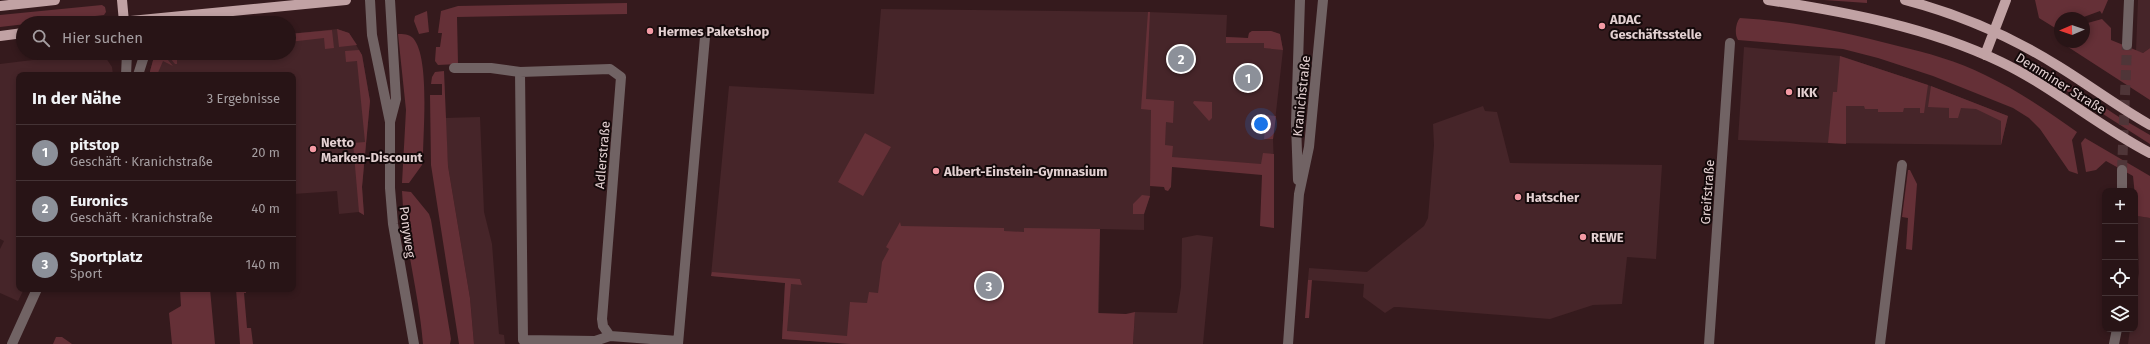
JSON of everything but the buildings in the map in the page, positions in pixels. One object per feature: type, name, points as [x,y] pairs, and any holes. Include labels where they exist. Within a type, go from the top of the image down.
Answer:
[{"type":"main road","points":[[0,6],[56,0]]},
{"type":"main road","points":[[122,0],[123,16]]},
{"type":"main road","points":[[197,16],[346,0]]},
{"type":"main road","name":"Demminer Straße","points":[[1768,0],[1815,7],[1887,23],[1941,38],[1985,55],[2045,86],[2112,131],[2150,153]]},
{"type":"main road","name":"Demminer Straße","points":[[1905,0],[1955,16],[1995,32],[2058,66],[2120,108],[2150,125]]},
{"type":"main road","points":[[1985,55],[2006,0]]},
{"type":"main road","points":[[0,36],[16,34]]},
{"type":"street","name":"Ponyweg","points":[[370,0],[372,34],[390,122],[390,188],[392,217],[414,344]]},
{"type":"street","name":"Ponyweg","points":[[390,0],[396,98],[390,122]]},
{"type":"street","name":"Kranichstraße","points":[[1288,344],[1299,194],[1296,124],[1300,0]]},
{"type":"street","name":"Kranichstraße","points":[[1299,194],[1309,147],[1323,0]]},
{"type":"street","points":[[2127,45],[2129,3]]},
{"type":"street","points":[[520,72],[523,340],[595,341],[610,336],[678,343],[705,37]]},
{"type":"street","name":"Greifstraße","points":[[1709,344],[1730,42]]},
{"type":"street","points":[[126,72],[127,60]]},
{"type":"street","points":[[139,72],[143,60]]},
{"type":"street","name":"Adlerstraße","points":[[454,68],[491,68],[520,72],[610,69],[621,77],[602,318],[603,326],[610,336]]},
{"type":"street","points":[[1880,344],[1902,165]]},
{"type":"street","points":[[2122,170],[2122,188]]},
{"type":"street","points":[[12,344],[36,292]]},
{"type":"street","points":[[2114,344],[2116,332]]},
{"type":"shaded area","points":[[1824,0],[1867,0],[1867,3]]},
{"type":"shaded area","points":[[2035,0],[2108,0],[2102,14],[2100,11],[2090,15],[2090,12],[2054,12],[2054,27],[2039,18]]},
{"type":"shaded area","points":[[2138,0],[2150,0],[2150,48],[2143,53],[2136,51]]},
{"type":"shaded area","points":[[627,3],[627,14],[457,17],[458,64],[438,65],[435,61],[436,47],[440,47],[442,33],[438,33],[441,11],[458,6]]},
{"type":"shaded area","points":[[102,5],[105,7],[106,12],[104,15],[95,16],[16,16],[16,25],[0,27],[0,15]]},
{"type":"shaded area","name":"Albert-Einstein-Gymnasium","points":[[881,9],[1148,12],[1227,15],[1226,37],[1248,38],[1249,33],[1252,31],[1271,31],[1280,34],[1283,50],[1273,139],[1274,166],[1151,156],[1150,196],[1144,214],[1144,230],[1100,229],[1099,313],[851,344],[782,339],[785,283],[711,276],[729,86],[874,94]]},
{"type":"shaded area","points":[[427,11],[429,32],[419,34],[414,21],[415,16]]},
{"type":"shaded area","points":[[1148,12],[1150,12],[1146,99],[1174,101],[1173,123],[1166,122],[1165,145],[1173,146],[1172,157],[1261,164],[1263,153],[1274,154],[1274,228],[1260,226],[1262,175],[1172,167],[1171,187],[1168,191],[1165,190],[1164,187],[1150,186],[1151,110],[1141,109]]},
{"type":"shaded area","points":[[1740,18],[1800,24],[1839,32],[1931,55],[1974,70],[2021,94],[2077,132],[2072,140],[2078,174],[2069,171],[2040,129],[2029,118],[2013,108],[1933,76],[1878,58],[1843,49],[1738,40],[1736,28],[1737,22]]},
{"type":"shaded area","points":[[2102,19],[2111,28],[2111,40],[2143,53],[2150,48],[2150,100],[2070,48],[2090,48],[2090,22]]},
{"type":"shaded area","points":[[337,29],[349,33],[362,55],[370,101],[362,187],[364,215],[359,212],[339,214],[337,191],[296,194],[296,72],[150,72],[153,60],[296,60],[296,33]]},
{"type":"shaded area","points":[[337,29],[349,33],[357,45],[339,47]]},
{"type":"shaded area","points":[[332,30],[334,48],[325,49],[324,38],[296,41],[296,33]]},
{"type":"shaded area","points":[[1252,31],[1271,31],[1280,34],[1283,50],[1264,48],[1264,43],[1226,43],[1226,37],[1248,38],[1249,33]]},
{"type":"shaded area","points":[[398,34],[408,35],[413,38],[422,61],[424,77],[422,165],[409,183],[402,183],[406,110]]},
{"type":"shaded area","points":[[1744,47],[1840,56],[1928,85],[2008,116],[2001,145],[1828,143],[1738,140]]},
{"type":"shaded area","points":[[359,50],[362,55],[370,101],[362,187],[364,215],[359,212],[353,143],[365,142],[357,61],[346,62],[345,51]]},
{"type":"shaded area","points":[[1840,56],[1928,85],[1924,113],[1920,113],[1920,108],[1904,108],[1903,112],[1878,112],[1878,109],[1865,109],[1864,106],[1846,106],[1846,144],[1828,143],[1833,92],[1837,92]]},
{"type":"shaded area","points":[[33,60],[107,60],[112,67],[113,72],[16,72],[16,292],[22,292],[18,301],[0,293],[0,249],[4,241],[0,239],[0,64]]},
{"type":"shaded area","points":[[153,60],[168,60],[173,66],[163,61],[158,72],[150,72]]},
{"type":"shaded area","points":[[172,60],[177,60],[177,64],[175,64]]},
{"type":"shaded area","points":[[2038,64],[2119,117],[2150,135],[2150,144],[2034,70]]},
{"type":"shaded area","points":[[444,71],[448,166],[470,298],[474,344],[459,344],[431,165],[430,95],[442,95],[442,84],[431,84],[432,77],[435,72]]},
{"type":"shaded area","points":[[1931,86],[2008,116],[2001,145],[2001,121],[1976,109],[1961,108],[1958,118],[1949,118],[1949,108],[1928,107]]},
{"type":"shaded area","points":[[1194,101],[1212,102],[1212,118],[1209,121],[1193,103]]},
{"type":"shaded area","points":[[1483,106],[1485,111],[1497,112],[1510,163],[1662,165],[1656,259],[1627,257],[1622,304],[1593,305],[1550,319],[1398,307],[1394,307],[1385,313],[1363,297],[1364,284],[1308,280],[1309,268],[1367,272],[1424,226],[1428,218],[1434,145],[1433,124]]},
{"type":"shaded area","points":[[1266,115],[1276,116],[1273,139],[1264,139]]},
{"type":"shaded area","points":[[480,117],[484,212],[492,244],[499,334],[504,335],[505,344],[474,344],[470,298],[448,166],[445,118]]},
{"type":"shaded area","points":[[865,133],[891,147],[863,196],[838,182]]},
{"type":"shaded area","points":[[2085,138],[2150,176],[2150,218],[2138,216],[2138,188],[2134,188],[2133,176],[2106,161],[2096,170],[2086,172],[2081,143]]},
{"type":"shaded area","points":[[1908,170],[1910,170],[1917,184],[1912,250],[1906,249],[1908,218],[1902,217]]},
{"type":"shaded area","points":[[402,191],[411,192],[429,214],[431,220],[451,339],[450,344],[423,344],[403,210]]},
{"type":"shaded area","points":[[1142,195],[1150,196],[1144,214],[1133,214],[1133,204]]},
{"type":"shaded area","points":[[2138,216],[2150,218],[2150,344],[2128,344],[2130,332],[2138,332]]},
{"type":"shaded area","points":[[900,222],[901,226],[1004,228],[1004,231],[1024,232],[1024,228],[1100,229],[1098,313],[1126,314],[1135,312],[1133,344],[851,344],[782,339],[785,283],[711,276],[712,272],[800,279],[802,285],[791,284],[787,331],[847,336],[850,302],[867,303],[869,292],[878,293],[882,262],[889,249],[886,247]]},
{"type":"shaded area","points":[[1197,235],[1213,237],[1203,344],[1133,344],[1135,312],[1177,313],[1181,287],[1182,238]]},
{"type":"shaded area","points":[[1308,280],[1312,280],[1309,318],[1305,318]]},
{"type":"shaded area","points":[[180,292],[210,292],[215,344],[172,344],[169,313],[181,306]]},
{"type":"shaded area","points":[[236,292],[246,292],[244,293],[247,328],[251,328],[253,344],[240,344]]},
{"type":"shaded area","points":[[56,337],[62,337],[72,344],[53,344]]},
{"type":"tunnel","points":[[2122,170],[2127,45]]},
{"type":"place","name":"ADAC Geschäftsstelle","points":[[1602,26]]},
{"type":"place","name":"Hermes Paketshop","points":[[650,31]]},
{"type":"place","name":"Euronics","points":[[1181,59]]},
{"type":"place","name":"pitstop","points":[[1248,78]]},
{"type":"place","name":"IKK","points":[[1789,92]]},
{"type":"place","name":"Netto Marken-Discount","points":[[313,149]]},
{"type":"place","name":"Albert-Einstein-Gymnasium","points":[[936,171]]},
{"type":"place","name":"Hatscher","points":[[1518,197]]},
{"type":"place","name":"REWE","points":[[1583,237]]},
{"type":"place","name":"Sportplatz","points":[[989,286]]}]
